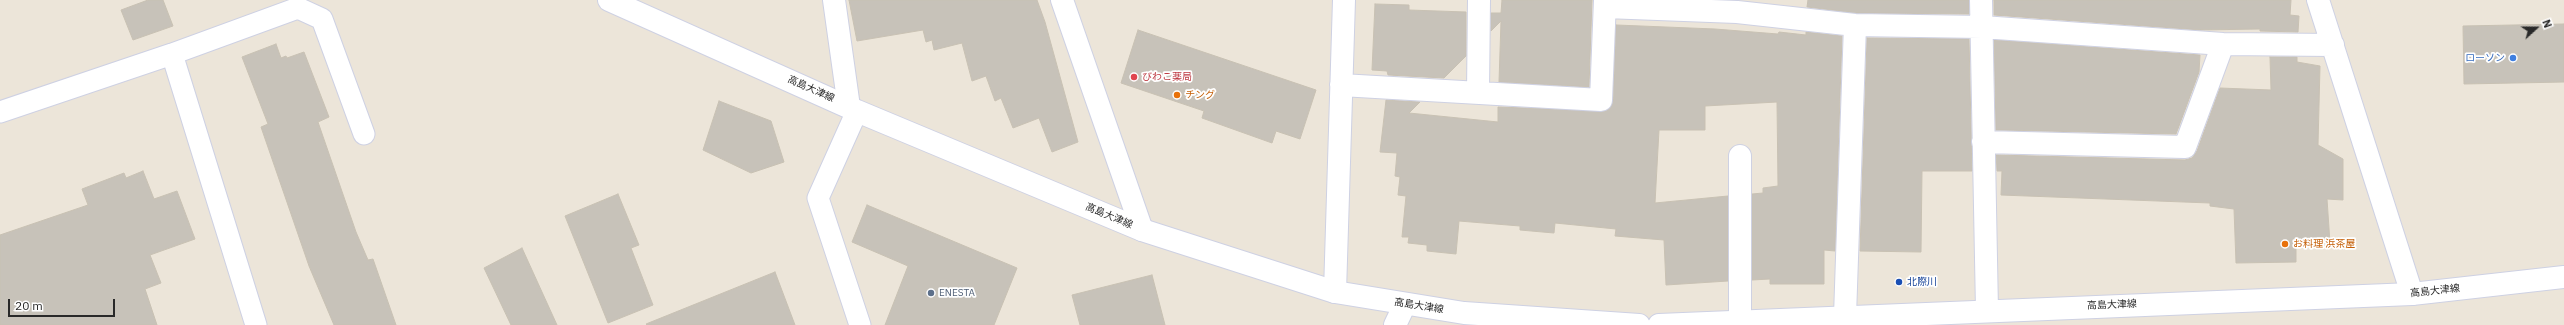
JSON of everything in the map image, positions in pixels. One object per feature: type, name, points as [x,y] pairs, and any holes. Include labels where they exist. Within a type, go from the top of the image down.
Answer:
[{"type":"street","name":"高島大津線","points":[[609,0],[853,109],[1142,230],[1335,292],[1464,313],[1639,325]]},
{"type":"street","points":[[834,0],[853,109]]},
{"type":"street","points":[[1062,0],[1142,230]]},
{"type":"street","points":[[1335,292],[1344,0]]},
{"type":"street","points":[[1478,93],[1479,0]]},
{"type":"street","points":[[1981,0],[1987,310]]},
{"type":"street","points":[[2318,0],[2412,294]]},
{"type":"street","points":[[1341,85],[1601,100],[1605,4],[1737,6],[1855,25],[1982,27],[2223,44],[2333,45]]},
{"type":"street","points":[[1845,316],[1855,25]]},
{"type":"street","points":[[1983,142],[2185,147],[2223,44]]},
{"type":"street","points":[[1740,156],[1740,321]]},
{"type":"street","name":"高島大津線","points":[[1659,325],[1987,310],[2412,294],[2564,277]]},
{"type":"street","points":[[1395,325],[1405,304]]},
{"type":"lane","points":[[0,112],[172,54],[298,8],[322,20],[364,134]]},
{"type":"lane","points":[[172,54],[256,325]]},
{"type":"lane","points":[[853,109],[818,198],[860,325]]},
{"type":"building","points":[[148,0],[163,0],[173,26],[133,40],[121,10]]},
{"type":"building","points":[[849,0],[1037,0],[1045,22],[1078,142],[1052,152],[1039,118],[1013,128],[1001,98],[995,101],[986,76],[972,81],[962,43],[934,50],[932,40],[926,42],[923,30],[857,41]]},
{"type":"building","points":[[1502,0],[1592,0],[1589,87],[1499,82],[1501,21],[1491,31],[1491,13],[1501,13]]},
{"type":"building","points":[[1808,0],[1969,0],[1969,14],[1856,13],[1807,7]]},
{"type":"building","points":[[1994,0],[2291,0],[2290,15],[2299,16],[2298,32],[2260,31],[2260,29],[2200,30],[1994,15]]},
{"type":"building","points":[[1375,4],[1409,5],[1409,10],[1466,12],[1466,56],[1444,78],[1388,75],[1387,71],[1372,70]]},
{"type":"building","points":[[2564,24],[2564,82],[2464,84],[2463,26]]},
{"type":"building","points":[[1616,25],[1715,29],[1778,34],[1779,32],[1806,35],[1806,32],[1842,36],[1835,251],[1824,250],[1824,284],[1770,284],[1770,279],[1752,280],[1752,194],[1763,193],[1763,188],[1778,186],[1777,102],[1705,106],[1705,130],[1659,130],[1655,203],[1728,196],[1728,281],[1666,285],[1664,240],[1615,236],[1616,229],[1555,223],[1554,233],[1520,230],[1520,226],[1459,221],[1456,254],[1427,251],[1427,245],[1408,243],[1409,237],[1402,237],[1406,196],[1398,195],[1400,177],[1395,176],[1397,153],[1380,152],[1386,100],[1420,102],[1409,113],[1498,122],[1498,107],[1606,111],[1613,100]]},
{"type":"building","points":[[1138,30],[1316,90],[1300,139],[1276,131],[1272,143],[1202,118],[1204,111],[1121,83]]},
{"type":"building","points":[[1867,38],[1969,39],[1972,171],[1922,171],[1921,252],[1860,251]]},
{"type":"building","points":[[1994,40],[2200,55],[2199,72],[2176,134],[1996,130]]},
{"type":"building","points":[[276,44],[281,58],[286,56],[287,58],[304,52],[329,117],[318,122],[356,232],[368,260],[373,259],[396,325],[334,325],[309,266],[261,127],[268,124],[242,57]]},
{"type":"building","points":[[2270,57],[2297,57],[2297,62],[2320,66],[2318,145],[2343,159],[2343,200],[2327,199],[2330,243],[2296,246],[2296,262],[2236,263],[2234,209],[2210,206],[2210,203],[2001,195],[2002,171],[1997,171],[1996,155],[2185,160],[2192,158],[2197,151],[2220,88],[2271,90]]},
{"type":"building","points":[[719,101],[771,121],[784,162],[751,173],[703,150]]},
{"type":"building","points":[[143,171],[154,199],[177,191],[195,239],[150,255],[161,283],[145,289],[157,325],[0,325],[0,235],[88,205],[82,189],[124,173],[126,178]]},
{"type":"building","points":[[618,194],[639,245],[631,248],[653,305],[608,323],[565,216]]},
{"type":"building","points":[[867,205],[1017,268],[994,325],[885,325],[908,266],[852,242]]},
{"type":"building","points":[[522,248],[557,325],[511,325],[484,268]]},
{"type":"building","points":[[775,272],[795,325],[646,324]]},
{"type":"building","points":[[1152,275],[1165,325],[1080,325],[1072,295]]},
{"type":"place","name":"ローソン","points":[[2513,58]]},
{"type":"place","name":"びわこ薬局","points":[[1134,77]]},
{"type":"place","name":"チング","points":[[1177,95]]},
{"type":"place","name":"お料理 浜茶屋","points":[[2285,244]]},
{"type":"place","name":"北際川","points":[[1899,282]]},
{"type":"place","name":"ENESTA","points":[[931,293]]}]
